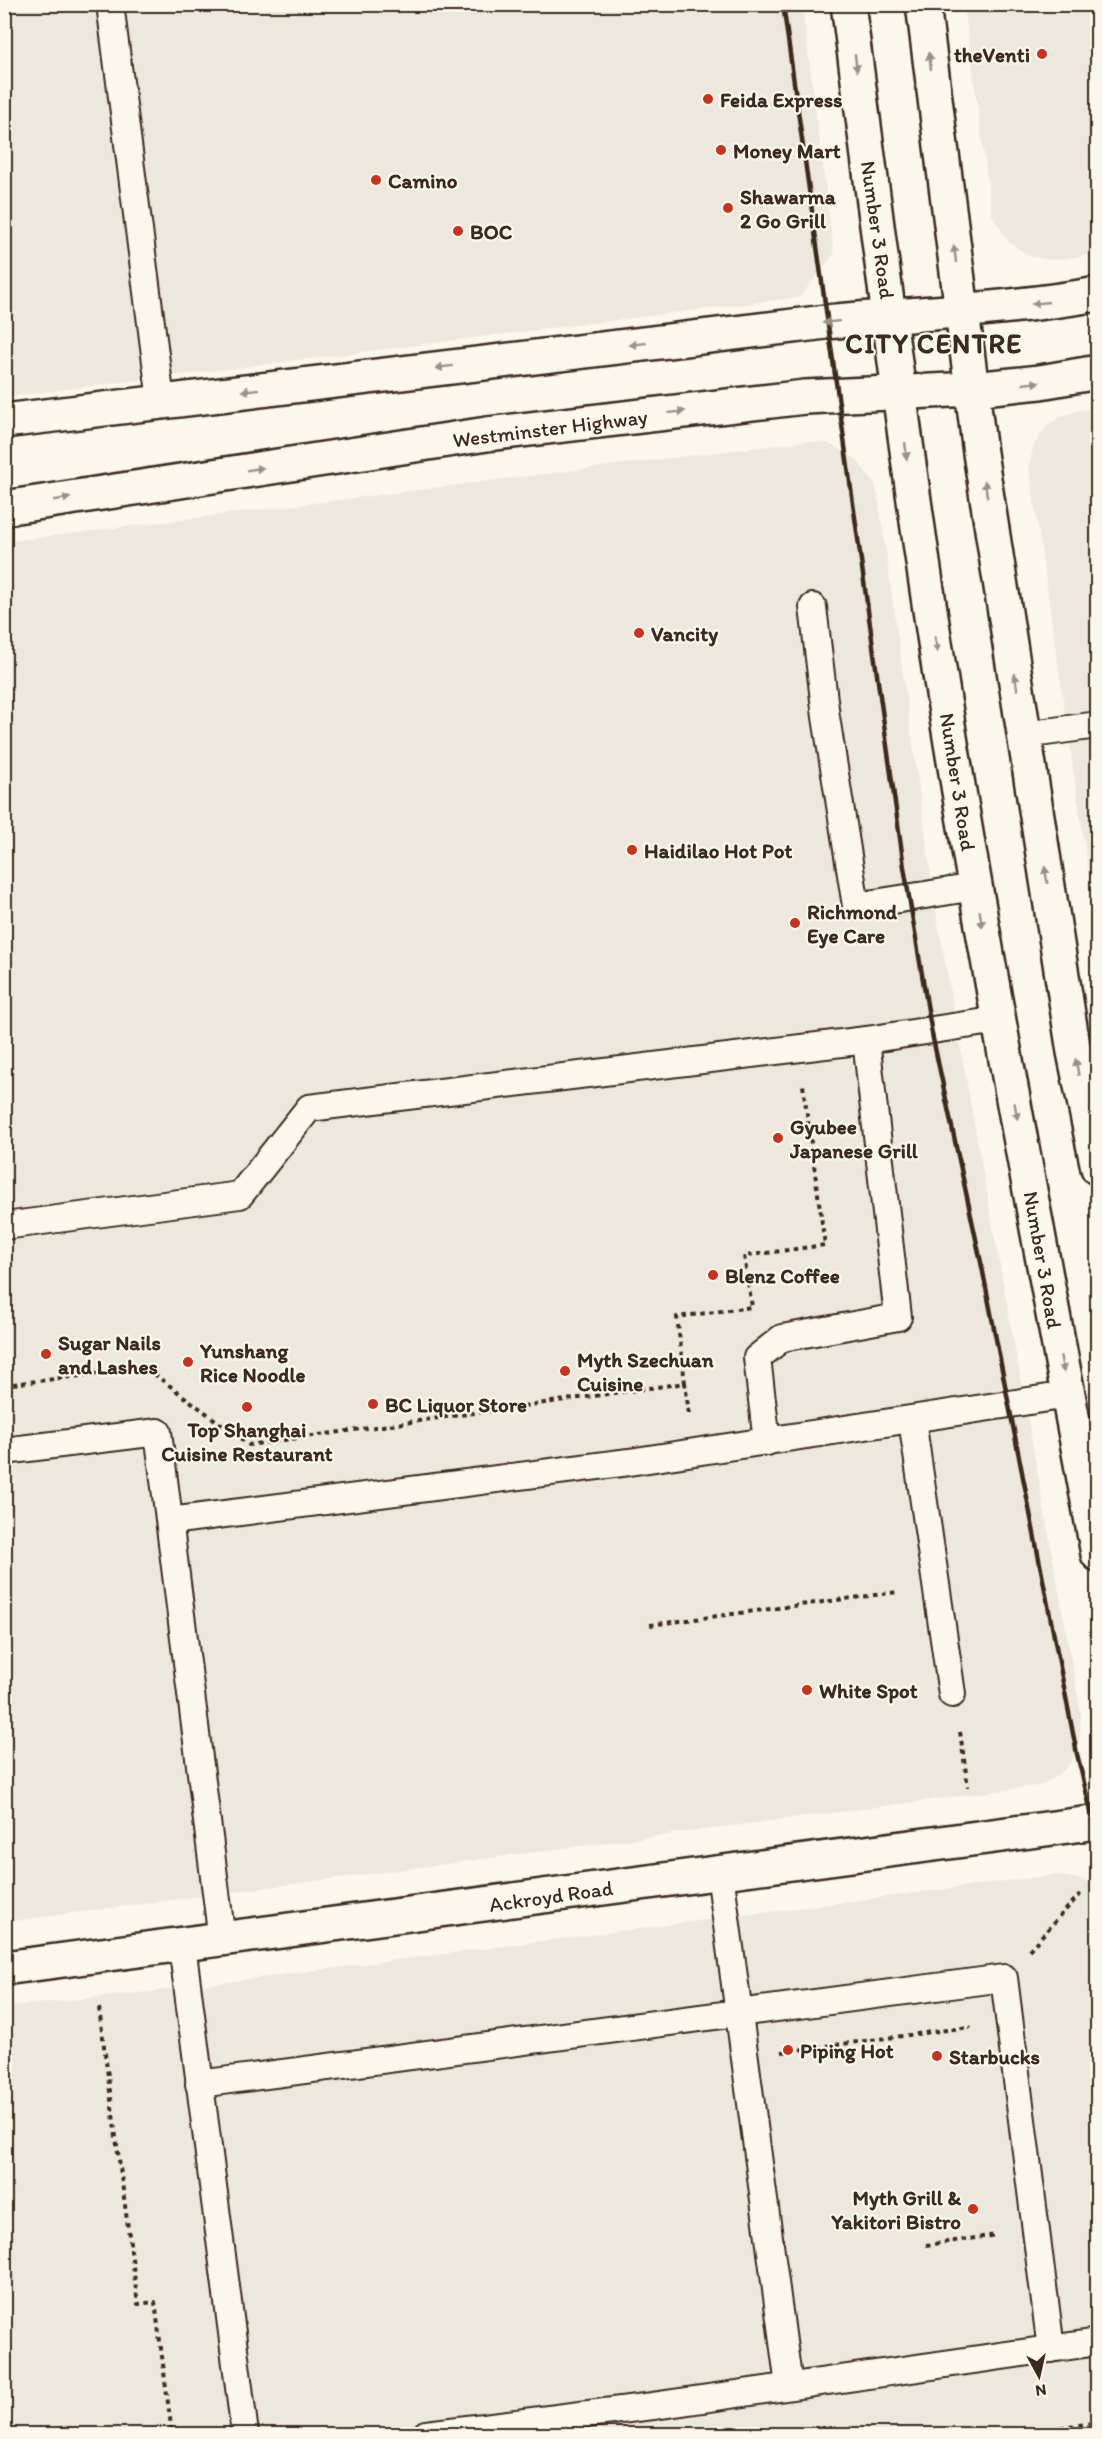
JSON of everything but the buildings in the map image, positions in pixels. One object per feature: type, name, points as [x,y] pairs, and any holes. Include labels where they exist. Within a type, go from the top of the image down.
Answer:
[{"type":"main road","name":"Number 3 Road","points":[[848,4],[915,510],[975,887],[1098,1554]]},
{"type":"main road","points":[[923,4],[980,453],[1074,1052],[1097,1166]]},
{"type":"main road","points":[[4,421],[161,400],[890,316],[962,312],[1098,294]]},
{"type":"main road","name":"Westminster Highway","points":[[4,508],[487,434],[805,398],[973,389],[1040,382],[1098,372]]},
{"type":"main road","name":"Ackroyd Road","points":[[4,1968],[1098,1822]]},
{"type":"lane","points":[[110,4],[161,400]]},
{"type":"lane","points":[[813,607],[826,717],[856,906],[975,887]]},
{"type":"lane","points":[[1024,735],[1098,725]]},
{"type":"lane","points":[[4,1226],[240,1195],[309,1108],[866,1040],[999,1020]]},
{"type":"lane","points":[[767,1442],[757,1358],[782,1338],[898,1317],[866,1040]]},
{"type":"lane","points":[[170,1521],[629,1462],[1068,1395]]},
{"type":"lane","points":[[912,1420],[952,1694]]},
{"type":"lane","points":[[4,1451],[158,1432],[222,1940]]},
{"type":"lane","points":[[720,1873],[789,2386]]},
{"type":"lane","points":[[182,1945],[245,2434]]},
{"type":"lane","points":[[199,2084],[1004,1978],[1052,2349]]},
{"type":"lane","points":[[426,2434],[653,2406],[1098,2342]]},
{"type":"path","points":[[690,1423],[677,1317],[752,1307],[744,1256],[825,1245],[802,1081]]},
{"type":"path","points":[[4,1385],[146,1368],[249,1445],[685,1383]]},
{"type":"path","points":[[650,1625],[900,1591],[902,1603]]},
{"type":"path","points":[[959,1721],[968,1787]]},
{"type":"path","points":[[99,2008],[138,2304],[155,2302],[172,2434]]},
{"type":"path","points":[[771,2054],[969,2027],[973,2030]]},
{"type":"path","points":[[926,2245],[1002,2235]]},
{"type":"path","points":[[1007,2434],[1094,2423],[1095,2434]]},
{"type":"shaded area","points":[[4,5],[802,5],[834,254],[800,297],[5,397]]},
{"type":"shaded area","points":[[964,5],[1097,5],[1097,254],[1053,260],[1031,257],[1008,241],[992,215]]},
{"type":"shaded area","points":[[1097,408],[1097,932],[1029,465],[1034,445],[1048,425],[1062,416]]},
{"type":"shaded area","points":[[807,441],[828,443],[856,459],[875,484],[879,502],[937,918],[1081,1713],[1080,1737],[1072,1760],[1064,1770],[1043,1785],[5,1922],[4,542]]},
{"type":"shaded area","points":[[1054,1875],[1081,1879],[1097,1886],[1097,2434],[5,2434],[5,2007],[149,1992]]},
{"type":"railway","points":[[783,4],[904,867],[932,1034],[982,1267],[1077,1754],[1098,1840]]},
{"type":"place","name":"theVenti","points":[[1042,54]]},
{"type":"place","name":"Feida Express","points":[[708,99]]},
{"type":"place","name":"Money Mart","points":[[721,150]]},
{"type":"place","name":"Camino","points":[[376,180]]},
{"type":"place","name":"Shawarma 2 Go Grill","points":[[728,208]]},
{"type":"place","name":"BOC","points":[[458,231]]},
{"type":"place","name":"Vancity","points":[[639,633]]},
{"type":"place","name":"Haidilao Hot Pot","points":[[632,850]]},
{"type":"place","name":"Richmond Eye Care","points":[[795,923]]},
{"type":"place","name":"Gyubee Japanese Grill","points":[[778,1138]]},
{"type":"place","name":"Blenz Coffee","points":[[713,1275]]},
{"type":"place","name":"Sugar Nails and Lashes","points":[[46,1354]]},
{"type":"place","name":"Yunshang Rice Noodle","points":[[188,1362]]},
{"type":"place","name":"Myth Szechuan Cuisine","points":[[565,1371]]},
{"type":"place","name":"BC Liquor Store","points":[[373,1404]]},
{"type":"place","name":"Top Shanghai Cuisine Restaurant","points":[[247,1407]]},
{"type":"place","name":"White Spot","points":[[807,1690]]},
{"type":"place","name":"Piping Hot","points":[[788,2050]]},
{"type":"place","name":"Starbucks","points":[[937,2056]]},
{"type":"place","name":"Myth Grill & Yakitori Bistro","points":[[973,2209]]},
{"type":"district","name":"CITY CENTRE","points":[[934,343]]}]
